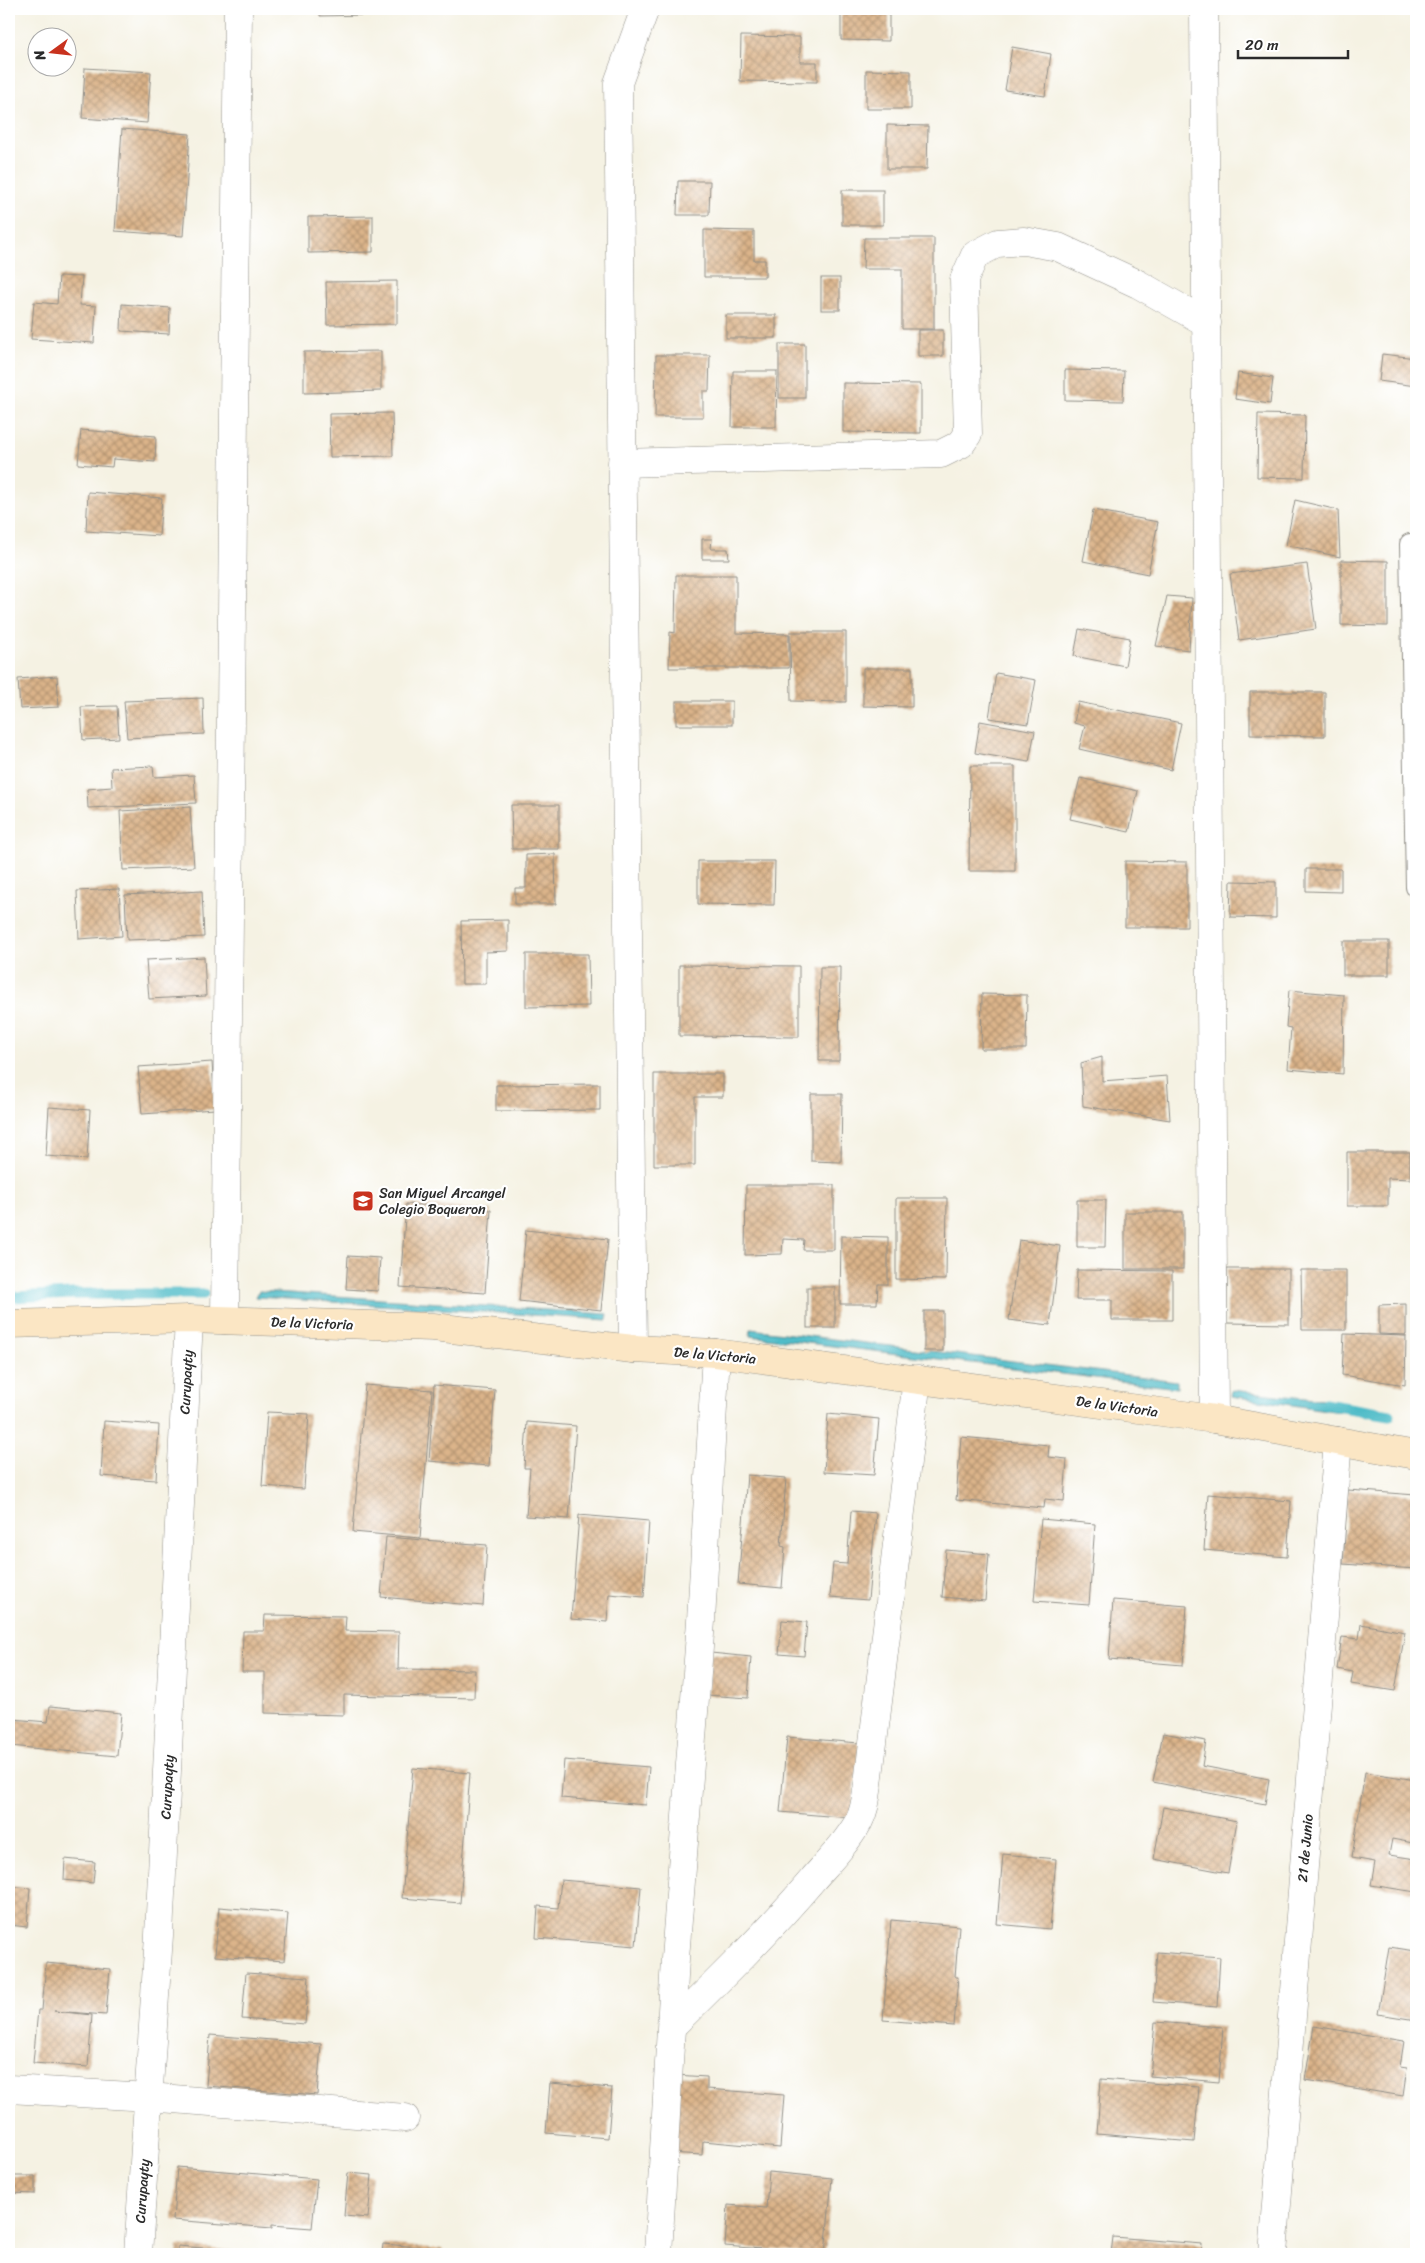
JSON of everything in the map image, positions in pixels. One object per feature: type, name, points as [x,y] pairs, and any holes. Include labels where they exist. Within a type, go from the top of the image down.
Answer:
[{"type":"main road","name":"De la Victoria","points":[[9,1324],[189,1319],[433,1327],[633,1349],[716,1353],[1214,1419],[1416,1454]]},
{"type":"street","points":[[225,1320],[238,9]]},
{"type":"street","points":[[633,1349],[618,83],[645,9]]},
{"type":"street","points":[[1204,9],[1214,1419]]},
{"type":"street","points":[[622,463],[942,454],[961,444],[968,434],[964,280],[975,255],[998,243],[1024,241],[1058,247],[1138,284],[1207,323]]},
{"type":"street","name":"Curupayty","points":[[138,2254],[159,1935],[189,1319]]},
{"type":"street","points":[[658,2254],[701,1621],[716,1353]]},
{"type":"street","points":[[672,2026],[733,1967],[797,1899],[841,1847],[859,1820],[868,1784],[917,1379]]},
{"type":"street","name":"21 de Junio","points":[[1273,2254],[1338,1441]]},
{"type":"street","points":[[9,2089],[149,2097],[405,2118]]},
{"type":"lane","points":[[1410,544],[1416,887]]},
{"type":"water","points":[[259,1291],[608,1314],[607,1320],[256,1297]]},
{"type":"water","points":[[751,1329],[1177,1381],[1177,1388],[750,1336]]},
{"type":"water","points":[[1232,1390],[1341,1402],[1340,1412],[1231,1396]]},
{"type":"building","points":[[320,9],[367,9],[367,15],[320,16]]},
{"type":"building","points":[[871,9],[932,9],[932,12],[889,12],[889,41],[841,40],[841,12],[871,12]]},
{"type":"building","points":[[741,36],[800,37],[800,62],[817,62],[817,82],[740,81]]},
{"type":"building","points":[[1012,47],[1051,54],[1045,96],[1005,90]]},
{"type":"building","points":[[85,68],[151,72],[147,123],[82,118]]},
{"type":"building","points":[[866,70],[911,71],[911,109],[866,109]]},
{"type":"building","points":[[887,125],[928,126],[927,169],[887,169]]},
{"type":"building","points":[[122,129],[190,134],[183,236],[115,231]]},
{"type":"building","points":[[678,181],[710,181],[709,215],[677,215]]},
{"type":"building","points":[[842,190],[883,190],[883,225],[842,225]]},
{"type":"building","points":[[373,216],[373,252],[308,253],[308,217]]},
{"type":"building","points":[[704,230],[754,231],[754,260],[765,260],[765,277],[704,277]]},
{"type":"building","points":[[864,238],[934,238],[934,329],[902,329],[902,269],[863,269]]},
{"type":"building","points":[[59,276],[82,277],[80,305],[96,306],[94,343],[31,339],[34,302],[57,304]]},
{"type":"building","points":[[821,278],[840,278],[840,310],[821,310]]},
{"type":"building","points":[[397,281],[397,324],[327,325],[326,282]]},
{"type":"building","points":[[122,304],[170,308],[169,334],[121,331]]},
{"type":"building","points":[[726,315],[776,315],[776,338],[726,338]]},
{"type":"building","points":[[918,330],[943,330],[943,356],[918,356]]},
{"type":"building","points":[[779,344],[805,344],[805,398],[779,398]]},
{"type":"building","points":[[381,351],[381,391],[304,393],[304,352]]},
{"type":"building","points":[[1382,354],[1416,358],[1416,386],[1379,381]]},
{"type":"building","points":[[656,355],[710,355],[709,391],[703,391],[703,417],[655,417]]},
{"type":"building","points":[[1065,370],[1124,371],[1123,401],[1065,400]]},
{"type":"building","points":[[733,371],[777,371],[776,427],[732,427]]},
{"type":"building","points":[[1238,373],[1273,378],[1270,404],[1235,399]]},
{"type":"building","points":[[843,383],[921,384],[921,433],[843,432]]},
{"type":"building","points":[[392,413],[393,456],[330,457],[329,414]]},
{"type":"building","points":[[1258,414],[1305,415],[1304,478],[1257,477]]},
{"type":"building","points":[[81,430],[156,436],[155,462],[113,459],[112,467],[78,464]]},
{"type":"building","points":[[88,492],[162,498],[159,536],[86,531]]},
{"type":"building","points":[[1295,500],[1338,510],[1340,557],[1286,545]]},
{"type":"building","points":[[1093,510],[1158,522],[1148,574],[1083,561]]},
{"type":"building","points":[[702,539],[712,539],[711,549],[728,549],[729,559],[702,559]]},
{"type":"building","points":[[1341,560],[1388,561],[1388,626],[1341,625]]},
{"type":"building","points":[[1307,564],[1316,629],[1239,640],[1230,574]]},
{"type":"building","points":[[676,575],[736,575],[736,633],[789,634],[789,668],[669,668],[670,632],[675,633]]},
{"type":"building","points":[[1167,596],[1192,598],[1189,650],[1156,646]]},
{"type":"building","points":[[1079,629],[1130,638],[1125,666],[1074,656]]},
{"type":"building","points":[[790,632],[846,632],[846,702],[791,701]]},
{"type":"building","points":[[863,668],[912,668],[912,707],[863,706]]},
{"type":"building","points":[[996,673],[1036,680],[1028,724],[989,718]]},
{"type":"building","points":[[57,676],[59,707],[20,709],[18,679]]},
{"type":"building","points":[[1250,692],[1325,692],[1325,736],[1250,735]]},
{"type":"building","points":[[203,698],[204,734],[127,738],[124,701]]},
{"type":"building","points":[[676,701],[732,701],[732,725],[676,725]]},
{"type":"building","points":[[1078,702],[1181,723],[1171,770],[1079,749],[1085,726],[1074,723]]},
{"type":"building","points":[[117,706],[119,738],[83,740],[81,707]]},
{"type":"building","points":[[980,721],[1035,731],[1029,762],[975,753]]},
{"type":"building","points":[[153,766],[154,777],[194,775],[196,803],[88,808],[87,789],[112,787],[111,768]]},
{"type":"building","points":[[970,766],[1015,766],[1015,871],[969,871]]},
{"type":"building","points":[[1080,778],[1138,791],[1129,832],[1070,819]]},
{"type":"building","points":[[511,805],[559,805],[559,849],[512,849]]},
{"type":"building","points":[[190,807],[194,867],[123,870],[120,811]]},
{"type":"building","points":[[555,854],[556,904],[515,904],[515,888],[526,888],[526,855]]},
{"type":"building","points":[[698,861],[775,861],[774,905],[698,904]]},
{"type":"building","points":[[1125,861],[1187,862],[1187,927],[1125,927]]},
{"type":"building","points":[[1306,869],[1341,869],[1341,892],[1306,891]]},
{"type":"building","points":[[1231,881],[1276,882],[1276,918],[1230,917]]},
{"type":"building","points":[[119,889],[122,936],[79,939],[77,891]]},
{"type":"building","points":[[202,891],[204,937],[127,940],[125,895]]},
{"type":"building","points":[[508,920],[508,951],[486,952],[486,984],[462,984],[461,921]]},
{"type":"building","points":[[1343,941],[1389,941],[1389,975],[1343,975]]},
{"type":"building","points":[[526,954],[588,954],[589,1006],[526,1007]]},
{"type":"building","points":[[204,957],[206,996],[149,999],[146,960]]},
{"type":"building","points":[[679,965],[799,966],[799,1037],[679,1036]]},
{"type":"building","points":[[820,967],[840,967],[839,1061],[819,1061]]},
{"type":"building","points":[[1289,990],[1344,995],[1343,1074],[1288,1069],[1291,1028],[1286,1027]]},
{"type":"building","points":[[982,994],[1027,995],[1026,1049],[981,1049]]},
{"type":"building","points":[[1102,1057],[1102,1081],[1167,1076],[1170,1120],[1083,1106],[1081,1063]]},
{"type":"building","points":[[212,1062],[215,1109],[142,1114],[138,1067]]},
{"type":"building","points":[[654,1074],[723,1074],[723,1097],[695,1097],[695,1165],[654,1165]]},
{"type":"building","points":[[600,1084],[600,1110],[496,1111],[496,1085]]},
{"type":"building","points":[[811,1094],[842,1094],[841,1162],[811,1161]]},
{"type":"building","points":[[49,1107],[90,1110],[87,1159],[46,1156]]},
{"type":"building","points":[[1347,1152],[1410,1152],[1410,1179],[1388,1178],[1388,1206],[1347,1206]]},
{"type":"building","points":[[746,1185],[834,1185],[834,1250],[803,1250],[804,1240],[783,1239],[782,1254],[745,1255]]},
{"type":"building","points":[[896,1198],[947,1198],[946,1280],[896,1279]]},
{"type":"building","points":[[1077,1200],[1106,1200],[1105,1247],[1077,1247]]},
{"type":"building","points":[[406,1204],[491,1210],[485,1293],[400,1287]]},
{"type":"building","points":[[1125,1212],[1183,1212],[1183,1269],[1125,1269]]},
{"type":"building","points":[[526,1230],[608,1239],[601,1310],[519,1301]]},
{"type":"building","points":[[841,1236],[888,1237],[888,1284],[878,1284],[877,1304],[840,1304]]},
{"type":"building","points":[[1019,1240],[1060,1246],[1050,1325],[1009,1320]]},
{"type":"building","points":[[348,1256],[380,1258],[378,1291],[346,1289]]},
{"type":"building","points":[[1227,1269],[1289,1269],[1289,1324],[1227,1323]]},
{"type":"building","points":[[1077,1270],[1172,1271],[1172,1320],[1112,1320],[1112,1300],[1076,1300]]},
{"type":"building","points":[[1301,1270],[1346,1270],[1346,1330],[1302,1330]]},
{"type":"building","points":[[807,1287],[835,1287],[835,1328],[807,1328]]},
{"type":"building","points":[[1406,1304],[1406,1335],[1379,1334],[1379,1305]]},
{"type":"building","points":[[924,1311],[943,1311],[943,1351],[924,1351]]},
{"type":"building","points":[[1344,1334],[1406,1336],[1405,1385],[1342,1375]]},
{"type":"building","points":[[365,1385],[432,1390],[420,1538],[353,1532]]},
{"type":"building","points":[[434,1385],[495,1390],[489,1466],[429,1461]]},
{"type":"building","points":[[267,1412],[309,1414],[304,1489],[262,1486]]},
{"type":"building","points":[[828,1414],[879,1419],[874,1475],[824,1472]]},
{"type":"building","points":[[104,1421],[159,1425],[156,1480],[101,1476]]},
{"type":"building","points":[[527,1422],[576,1426],[569,1519],[526,1516],[530,1468],[524,1468]]},
{"type":"building","points":[[961,1437],[1049,1445],[1048,1457],[1067,1459],[1064,1501],[1045,1499],[1044,1508],[956,1500]]},
{"type":"building","points":[[747,1475],[786,1478],[781,1546],[785,1547],[782,1588],[738,1584]]},
{"type":"building","points":[[1348,1490],[1416,1495],[1416,1569],[1343,1564]]},
{"type":"building","points":[[1208,1494],[1291,1501],[1287,1557],[1204,1550]]},
{"type":"building","points":[[851,1511],[876,1513],[868,1600],[830,1597],[833,1563],[847,1564]]},
{"type":"building","points":[[579,1515],[649,1521],[644,1597],[609,1594],[607,1622],[571,1619]]},
{"type":"building","points":[[1041,1519],[1095,1524],[1089,1605],[1034,1601]]},
{"type":"building","points":[[386,1537],[487,1545],[483,1606],[381,1597]]},
{"type":"building","points":[[946,1550],[989,1554],[985,1601],[942,1597]]},
{"type":"building","points":[[1113,1600],[1187,1606],[1183,1665],[1109,1659]]},
{"type":"building","points":[[265,1615],[346,1616],[345,1631],[399,1632],[398,1669],[475,1670],[474,1698],[344,1695],[344,1715],[265,1713],[265,1672],[242,1672],[243,1631],[264,1631]]},
{"type":"building","points":[[782,1620],[807,1622],[804,1656],[779,1654]]},
{"type":"building","points":[[1361,1624],[1405,1632],[1395,1691],[1351,1684],[1353,1672],[1337,1669],[1342,1637],[1359,1639]]},
{"type":"building","points":[[711,1653],[751,1657],[748,1698],[707,1695]]},
{"type":"building","points":[[50,1706],[121,1713],[117,1756],[10,1746],[12,1719],[48,1722]]},
{"type":"building","points":[[1163,1733],[1206,1741],[1202,1766],[1269,1779],[1265,1804],[1153,1782]]},
{"type":"building","points":[[787,1737],[859,1743],[852,1818],[780,1812]]},
{"type":"building","points":[[564,1760],[649,1767],[646,1805],[561,1798]]},
{"type":"building","points":[[413,1768],[470,1773],[460,1903],[402,1898]]},
{"type":"building","points":[[1365,1772],[1416,1780],[1416,1821],[1413,1843],[1392,1839],[1389,1855],[1416,1859],[1416,1892],[1371,1885],[1375,1862],[1352,1858]]},
{"type":"building","points":[[1163,1807],[1237,1821],[1228,1873],[1154,1859]]},
{"type":"building","points":[[1003,1854],[1056,1859],[1050,1929],[997,1924]]},
{"type":"building","points":[[65,1859],[95,1862],[93,1883],[64,1880]]},
{"type":"building","points":[[561,1880],[641,1887],[636,1946],[536,1938],[538,1906],[558,1908]]},
{"type":"building","points":[[9,1886],[30,1888],[27,1927],[9,1925]]},
{"type":"building","points":[[219,1907],[288,1913],[284,1961],[215,1956]]},
{"type":"building","points":[[891,1920],[959,1926],[955,1977],[958,1977],[954,2026],[883,2020]]},
{"type":"building","points":[[1389,1947],[1416,1951],[1416,2020],[1378,2014]]},
{"type":"building","points":[[1157,1952],[1220,1957],[1217,2007],[1153,2002]]},
{"type":"building","points":[[46,1963],[110,1969],[106,2015],[54,2011],[92,2015],[88,2067],[33,2063],[38,2010],[42,2010]]},
{"type":"building","points":[[246,1973],[309,1977],[305,2024],[242,2019]]},
{"type":"building","points":[[1155,2022],[1223,2027],[1219,2082],[1150,2076]]},
{"type":"building","points":[[1314,2026],[1404,2041],[1400,2067],[1407,2068],[1403,2096],[1305,2080]]},
{"type":"building","points":[[210,2035],[321,2044],[317,2095],[206,2086]]},
{"type":"building","points":[[675,2075],[707,2077],[707,2089],[784,2095],[780,2148],[703,2141],[702,2155],[669,2153]]},
{"type":"building","points":[[1101,2079],[1199,2087],[1194,2142],[1097,2134]]},
{"type":"building","points":[[550,2083],[612,2088],[608,2138],[546,2133]]},
{"type":"building","points":[[177,2167],[317,2179],[312,2228],[272,2225],[272,2228],[173,2220]]},
{"type":"building","points":[[769,2172],[832,2178],[825,2254],[725,2246],[728,2205],[766,2208]]},
{"type":"building","points":[[348,2173],[372,2175],[368,2218],[344,2216]]},
{"type":"building","points":[[11,2176],[35,2176],[35,2194],[11,2193]]},
{"type":"building","points":[[1113,2237],[1202,2244],[1201,2254],[1111,2254]]},
{"type":"building","points":[[383,2244],[443,2249],[442,2254],[382,2254]]},
{"type":"building","points":[[178,2246],[263,2253],[263,2254],[177,2254]]},
{"type":"waterway","points":[[14,1297],[71,1294],[203,1294]]},
{"type":"waterway","points":[[1325,1404],[1390,1415]]},
{"type":"place","name":"San Miguel Arcangel Colegio Boqueron","points":[[363,1201]]}]
